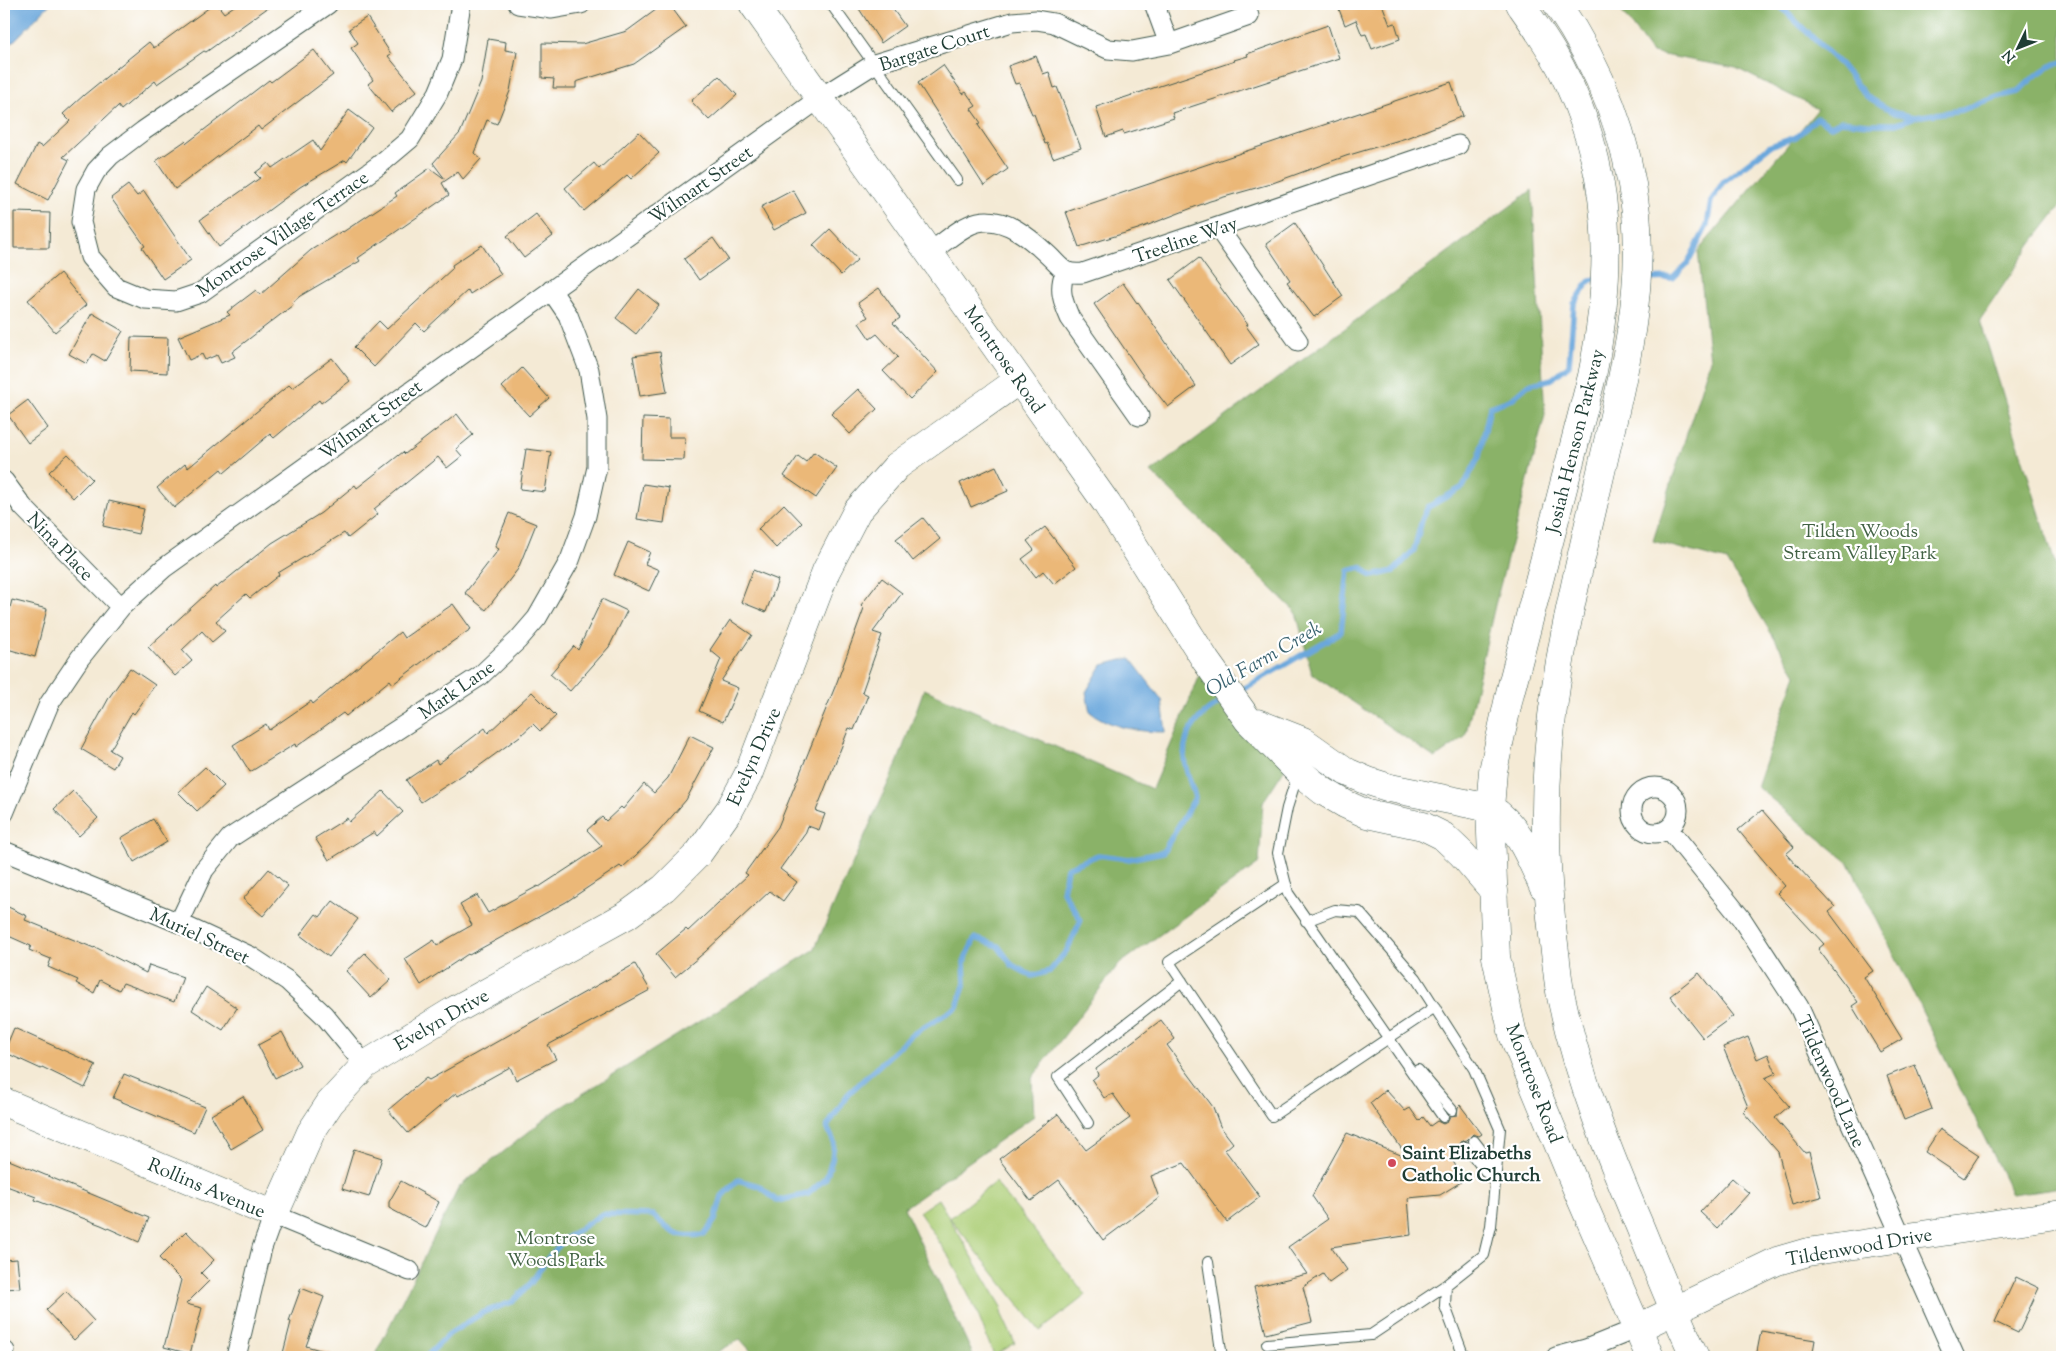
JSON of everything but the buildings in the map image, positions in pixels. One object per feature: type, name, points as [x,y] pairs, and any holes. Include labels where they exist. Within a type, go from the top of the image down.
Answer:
[{"type":"street","name":"Montrose Village Terrace","points":[[328,4],[143,131],[110,156],[96,171],[86,189],[81,222],[90,257],[116,286],[145,299],[176,301],[200,293],[378,166],[410,139],[438,94],[452,58],[461,4]]},
{"type":"street","points":[[518,4],[552,9],[581,4]]},
{"type":"street","name":"Montrose Road","points":[[753,4],[1107,504],[1206,661],[1248,720],[1299,772],[1323,790],[1352,807],[1382,818],[1423,826],[1443,836],[1462,854],[1494,891],[1496,957],[1513,1035],[1578,1192],[1650,1357]]},
{"type":"street","points":[[1160,4],[1155,6],[1169,44]]},
{"type":"street","name":"Bargate Court","points":[[820,99],[874,64],[1012,22],[1036,20],[1054,23],[1108,49],[1132,51],[1169,44],[1249,16],[1244,4]]},
{"type":"street","name":"Josiah Henson Parkway","points":[[1494,891],[1490,808],[1493,771],[1510,693],[1592,376],[1600,338],[1606,274],[1606,239],[1602,191],[1593,150],[1582,115],[1560,66],[1520,4]]},
{"type":"street","name":"Josiah Henson Parkway","points":[[1548,898],[1546,809],[1548,747],[1556,680],[1573,595],[1630,345],[1635,295],[1637,243],[1632,182],[1614,114],[1590,56],[1557,4]]},
{"type":"street","name":"Wilmart Street","points":[[4,813],[49,704],[80,658],[121,607],[164,568],[820,99]]},
{"type":"street","name":"Treeline Way","points":[[1064,272],[1083,273],[1458,145]]},
{"type":"street","points":[[930,253],[957,233],[977,222],[996,221],[1026,235],[1064,272],[1061,289],[1063,301],[1070,318],[1139,416]]},
{"type":"street","points":[[1218,228],[1298,341]]},
{"type":"street","name":"Mark Lane","points":[[179,923],[204,870],[230,838],[480,676],[518,640],[537,618],[570,560],[586,516],[598,467],[596,419],[589,370],[568,315],[551,290]]},
{"type":"street","name":"Evelyn Drive","points":[[274,1215],[311,1132],[330,1103],[365,1064],[455,1010],[627,915],[664,888],[698,854],[730,809],[748,775],[826,572],[857,511],[897,466],[1019,380]]},
{"type":"street","name":"Nina Place","points":[[4,481],[23,507],[121,607]]},
{"type":"street","points":[[1248,720],[1303,741],[1347,772],[1368,781],[1398,790],[1490,808],[1503,816],[1522,842],[1548,898],[1561,998],[1584,1083],[1616,1170],[1695,1357]]},
{"type":"street","name":"Tildenwood Lane","points":[[1669,829],[1741,918],[1799,1007],[1955,1357]]},
{"type":"street","name":"Muriel Street","points":[[4,851],[179,923],[250,956],[288,981],[324,1015],[365,1064]]},
{"type":"street","name":"Rollins Avenue","points":[[4,1102],[410,1271]]},
{"type":"street","name":"Tildenwood Drive","points":[[1556,1357],[1586,1349],[1638,1328],[1777,1261],[1808,1252],[1902,1236],[2062,1214]]},
{"type":"street","points":[[236,1357],[262,1248],[274,1215]]},
{"type":"lane","points":[[831,4],[957,180]]},
{"type":"lane","points":[[1299,772],[1287,808],[1278,853],[1288,893],[1443,1117]]},
{"type":"lane","points":[[1286,884],[1169,962],[1272,1116],[1435,1008]]},
{"type":"lane","points":[[1266,1344],[1371,1336],[1446,1285],[1484,1255],[1491,1226],[1500,1129],[1474,1069],[1416,978],[1359,912],[1335,910],[1306,921]]},
{"type":"lane","points":[[1088,1123],[1058,1078],[1182,981]]},
{"type":"lane","points":[[1389,1038],[1452,1110]]},
{"type":"lane","points":[[1494,1182],[1470,1144],[1496,1168]]},
{"type":"lane","points":[[1208,1262],[1222,1357]]},
{"type":"lane","points":[[1446,1285],[1445,1306],[1464,1357]]},
{"type":"green space","name":"Tilden Woods Stream Valley Park","points":[[1616,4],[2062,4],[2062,204],[2031,244],[1980,320],[2062,586],[2062,1187],[2012,1194],[1849,863],[1757,787],[1796,674],[1727,561],[1653,541],[1710,360],[1698,251],[1818,109],[1736,68],[1652,53]]},
{"type":"green space","points":[[1532,190],[1545,415],[1495,605],[1465,737],[1435,758],[1312,674],[1296,612],[1151,472]]},
{"type":"green space","name":"Montrose Woods Park","points":[[1206,661],[1291,759],[1263,802],[1259,863],[1118,965],[1032,1078],[1034,1116],[904,1208],[974,1357],[756,1357],[740,1339],[709,1357],[374,1357],[459,1187],[555,1111],[814,950],[898,761],[924,689],[1152,789]]},
{"type":"green space","points":[[995,1182],[1086,1295],[1040,1331],[950,1218]]},
{"type":"green space","points":[[938,1199],[1002,1307],[1001,1313],[1015,1343],[994,1356],[977,1312],[950,1258],[919,1212]]},
{"type":"water","points":[[4,4],[50,4],[12,43],[4,46]]},
{"type":"water","points":[[1130,658],[1162,700],[1166,732],[1126,728],[1107,722],[1090,712],[1086,692],[1102,665]]},
{"type":"waterway","points":[[1778,4],[1841,65],[1866,96],[1895,113],[1914,117]]},
{"type":"waterway","name":"Old Farm Creek","points":[[1645,279],[1673,278],[1687,264],[1707,226],[1711,201],[1723,182],[1770,146],[1796,137],[1817,118],[1831,126],[1841,121],[1868,124],[1896,124],[1915,117],[1962,110],[1997,97],[2018,92],[2034,77],[2054,64],[2062,63]]},
{"type":"waterway","name":"Old Farm Creek","points":[[1238,692],[1341,632],[1348,570],[1361,567],[1372,576],[1394,571],[1414,550],[1422,520],[1428,507],[1463,487],[1479,457],[1490,407],[1512,399],[1528,385],[1552,379],[1569,365],[1574,304],[1590,280],[1598,279]]},
{"type":"waterway","name":"Old Farm Creek","points":[[426,1357],[449,1334],[484,1312],[512,1302],[531,1283],[547,1259],[566,1238],[602,1214],[653,1215],[671,1231],[681,1235],[704,1235],[715,1220],[722,1196],[738,1180],[759,1186],[777,1201],[808,1194],[826,1178],[832,1160],[834,1142],[827,1127],[848,1094],[913,1034],[957,1007],[965,983],[964,962],[975,938],[998,946],[1012,965],[1032,976],[1050,971],[1067,950],[1081,920],[1063,892],[1067,868],[1098,855],[1129,859],[1163,852],[1195,798],[1184,761],[1187,737],[1196,722],[1203,715],[1226,699]]},
{"type":"place","name":"Saint Elizabeths Catholic Church","points":[[1392,1163]]}]
